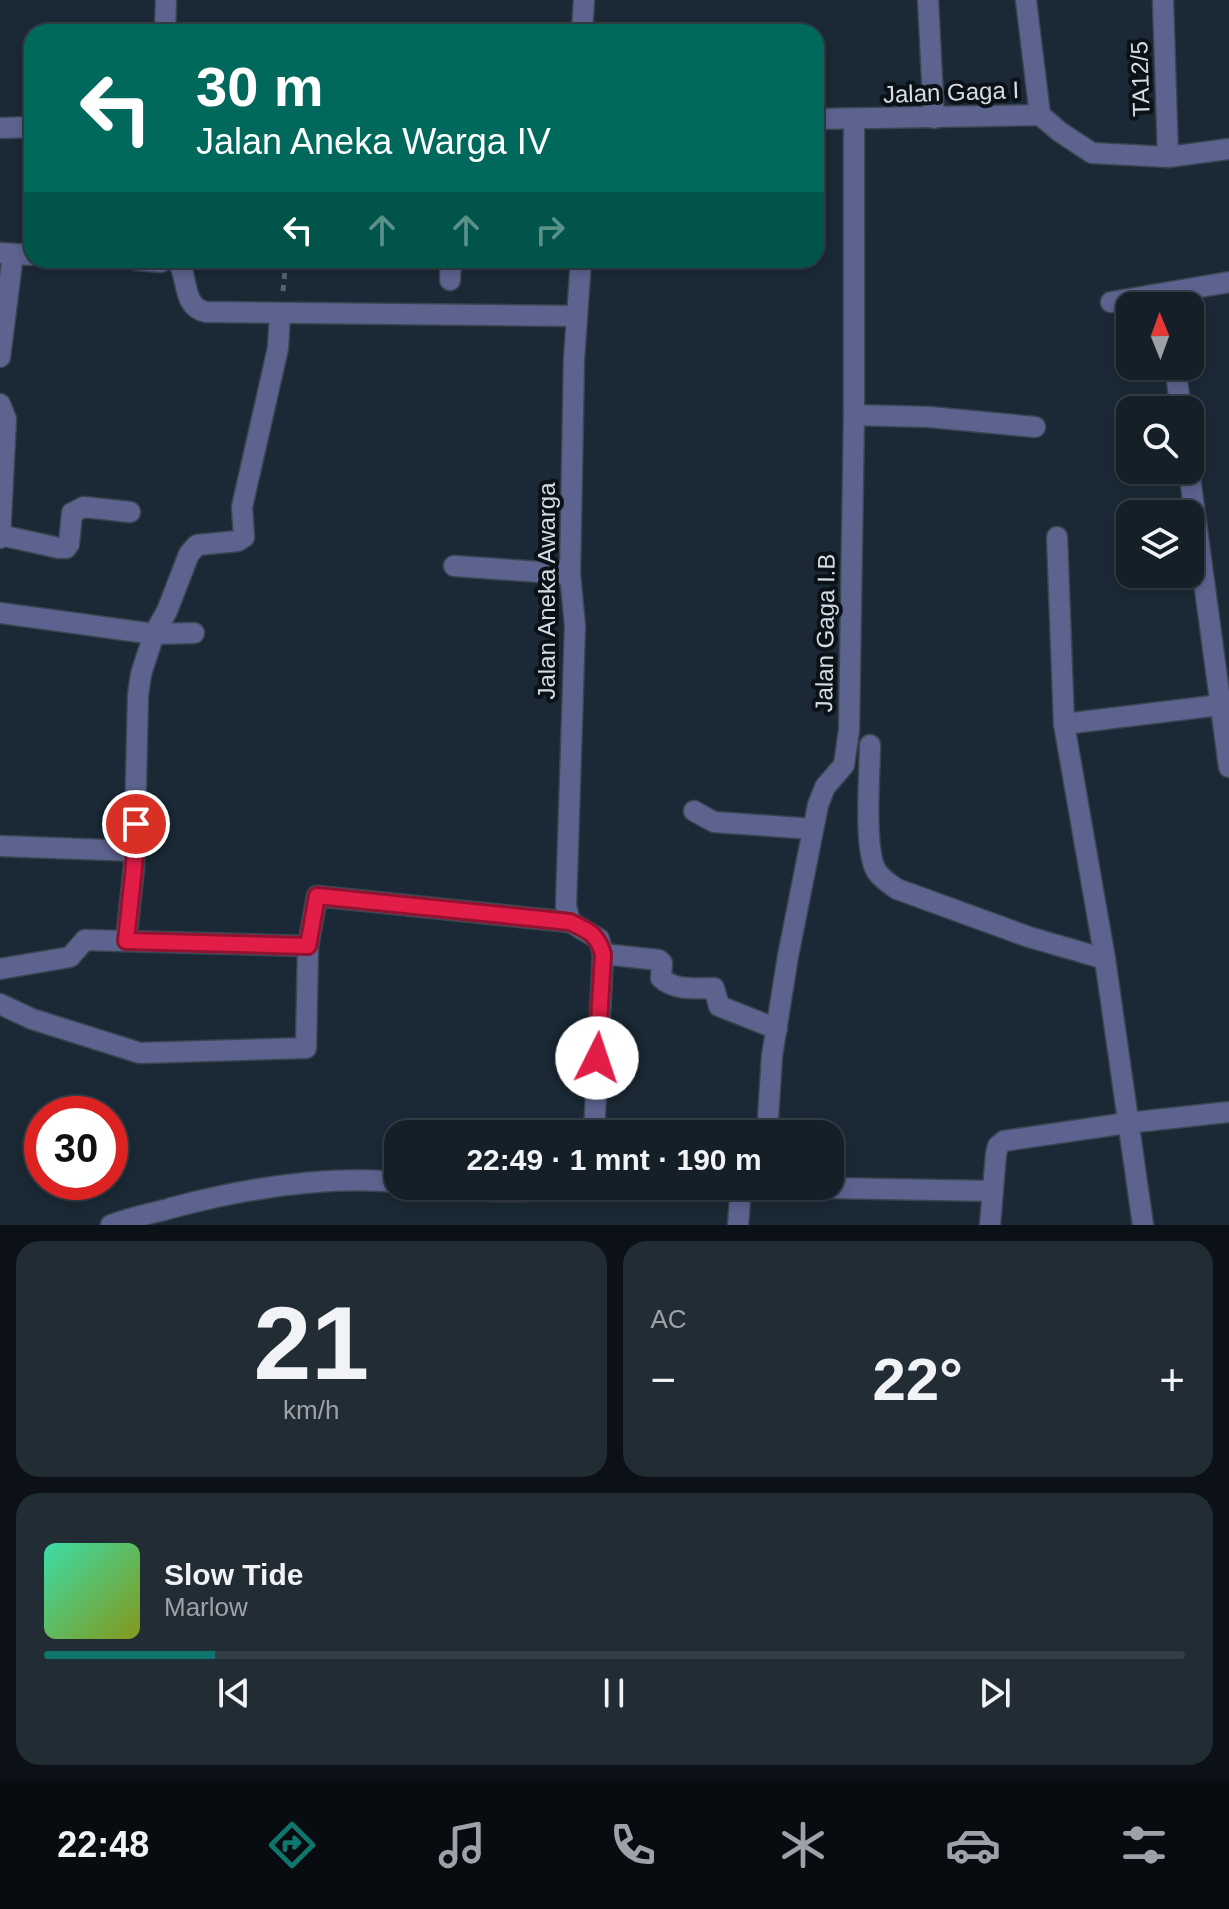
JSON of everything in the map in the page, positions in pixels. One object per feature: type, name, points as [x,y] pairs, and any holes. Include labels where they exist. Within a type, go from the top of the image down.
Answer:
[{"type":"street","points":[[165,24],[166,0]]},
{"type":"street","points":[[582,24],[584,0]]},
{"type":"street","points":[[928,0],[934,118]]},
{"type":"street","points":[[1026,0],[1040,115]]},
{"type":"street","name":"TA12/5","points":[[1163,0],[1168,157]]},
{"type":"street","name":"Jalan Gaga I","points":[[824,119],[1040,115],[1092,153],[1168,157],[1229,149]]},
{"type":"street","name":"Jalan Gaga I.B","points":[[768,1120],[777,1029],[818,805],[825,787],[844,765],[848,739],[854,415],[854,121]]},
{"type":"street","points":[[0,128],[24,127]]},
{"type":"street","points":[[0,357],[15,254]]},
{"type":"street","points":[[181,268],[183,282],[198,311],[576,316]]},
{"type":"street","name":"Jalan Aneka Awarga","points":[[570,922],[566,906],[575,626],[570,574],[576,316],[580,268]]},
{"type":"street","points":[[1194,292],[1229,282]]},
{"type":"street","points":[[1111,302],[1116,302]]},
{"type":"street","points":[[126,941],[135,851],[141,674],[154,634],[167,611],[189,554],[197,545],[238,541],[244,537],[242,507],[278,348],[280,314]]},
{"type":"street","points":[[3,412],[0,536],[66,548],[72,513],[84,507],[130,512]]},
{"type":"street","points":[[854,415],[929,417],[1035,427]]},
{"type":"street","points":[[1191,484],[1225,704],[1229,767]]},
{"type":"street","points":[[1057,537],[1064,724],[1105,959],[1143,1225]]},
{"type":"street","points":[[454,566],[570,574]]},
{"type":"street","points":[[0,613],[154,634],[194,633]]},
{"type":"street","points":[[1064,724],[1225,704]]},
{"type":"street","points":[[870,745],[870,853],[876,871],[884,879],[897,889],[1105,959]]},
{"type":"street","points":[[694,811],[714,822],[813,829]]},
{"type":"street","points":[[0,846],[135,851]]},
{"type":"street","points":[[0,1004],[32,1019],[140,1053],[306,1048],[308,946],[317,896],[570,922],[599,939],[603,954],[595,1120]]},
{"type":"street","points":[[0,969],[70,957],[85,940],[308,946]]},
{"type":"street","points":[[603,954],[659,960],[662,963],[661,978],[665,982],[679,987],[714,988],[719,1006],[777,1029]]},
{"type":"street","points":[[990,1225],[996,1154],[1004,1141],[1229,1112]]},
{"type":"street","points":[[111,1225],[132,1217],[170,1217],[201,1199],[313,1182],[384,1182]]},
{"type":"street","points":[[844,1188],[992,1191]]},
{"type":"street","points":[[735,1200],[738,1225]]},
{"type":"path","points":[[280,314],[285,268]]},
{"type":"route","points":[[136,824],[126,941],[308,946],[317,896],[570,922],[599,939],[603,954],[597,1058]]}]
